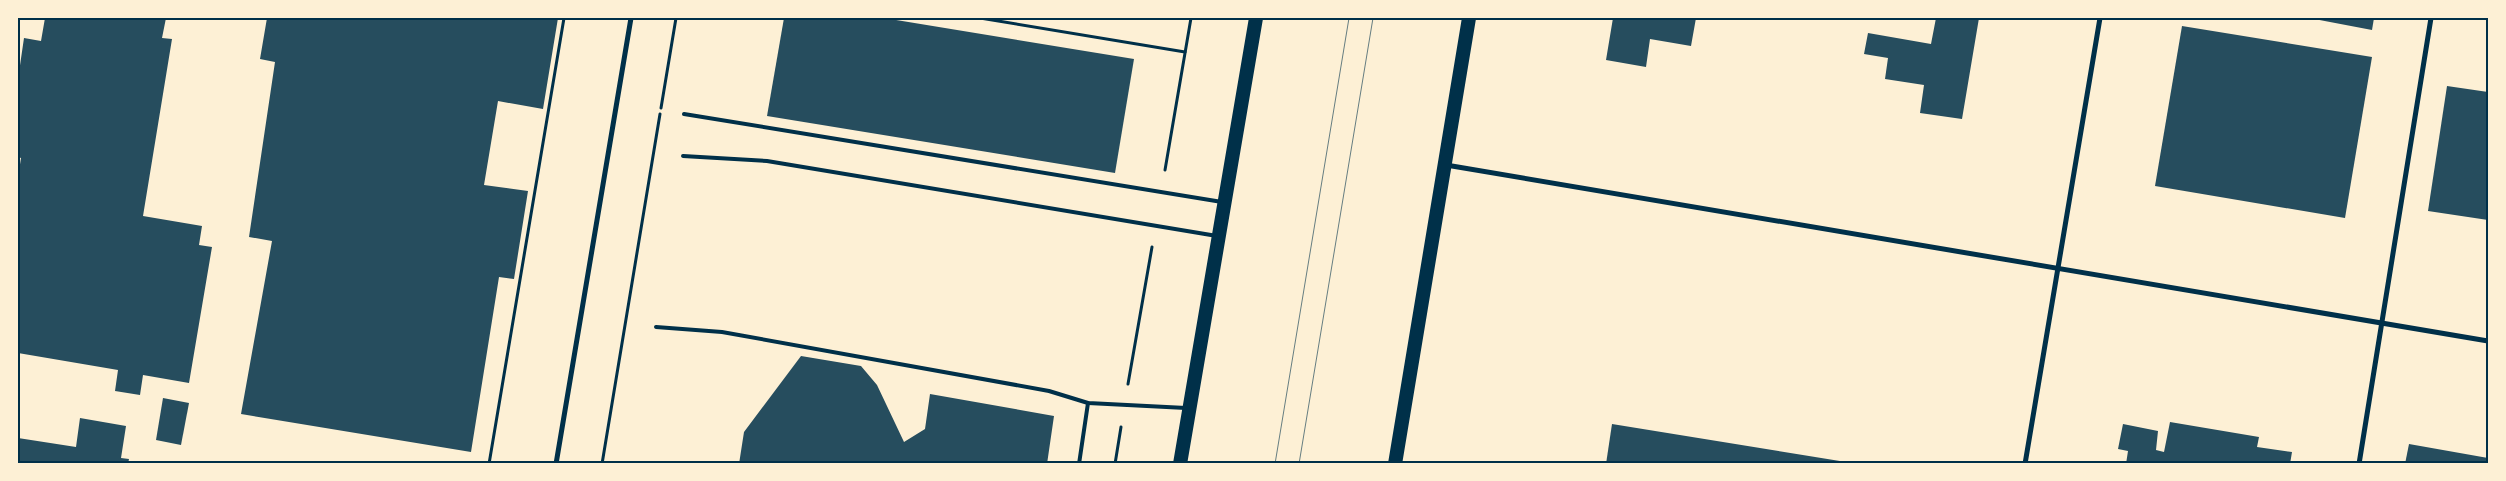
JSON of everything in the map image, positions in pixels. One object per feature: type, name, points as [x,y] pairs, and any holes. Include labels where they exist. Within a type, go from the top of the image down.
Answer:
[{"type":"highway","points":[[1180,464],[1256,18]]},
{"type":"highway","points":[[1395,464],[1469,18]]},
{"type":"street","points":[[556,464],[631,18]]},
{"type":"street","points":[[2024,464],[2100,18]]},
{"type":"street","points":[[2359,464],[2431,18]]},
{"type":"street","points":[[1444,165],[2488,341]]},
{"type":"lane","points":[[684,114],[1224,202]]},
{"type":"lane","points":[[683,156],[767,161],[1218,236]]},
{"type":"lane","points":[[656,327],[722,332],[1049,391],[1088,403],[1189,408]]},
{"type":"lane","points":[[1079,464],[1088,403]]},
{"type":"path","points":[[489,464],[564,18]]},
{"type":"path","points":[[602,464],[676,18]]},
{"type":"path","points":[[980,18],[1184,52]]},
{"type":"building","points":[[45,18],[166,18],[162,38],[172,39],[143,216],[202,226],[199,245],[212,247],[189,383],[143,375],[140,395],[115,391],[118,370],[18,353],[18,177],[21,158],[18,157],[18,79],[24,38],[41,41]]},
{"type":"building","points":[[267,18],[558,18],[543,109],[498,101],[484,185],[528,191],[514,279],[499,277],[471,452],[241,414],[272,241],[249,237],[275,62],[260,59]]},
{"type":"building","points":[[784,18],[884,18],[1134,59],[1115,173],[767,116]]},
{"type":"building","points":[[1613,18],[1696,18],[1691,46],[1650,39],[1646,67],[1606,60]]},
{"type":"building","points":[[1936,18],[1979,18],[1962,119],[1920,113],[1924,85],[1885,79],[1888,58],[1864,54],[1868,33],[1931,44]]},
{"type":"building","points":[[2309,18],[2374,18],[2372,30]]},
{"type":"building","points":[[2182,26],[2372,57],[2345,218],[2155,186]]},
{"type":"building","points":[[2447,86],[2488,92],[2488,220],[2428,211]]},
{"type":"building","points":[[801,356],[861,366],[877,385],[904,442],[925,429],[930,394],[1054,416],[1047,464],[739,464],[744,432]]},
{"type":"building","points":[[163,398],[189,403],[181,445],[156,440]]},
{"type":"building","points":[[80,418],[126,426],[121,458],[129,459],[128,464],[18,464],[18,438],[76,447]]},
{"type":"building","points":[[2170,422],[2259,437],[2257,447],[2292,452],[2290,464],[2126,464],[2128,451],[2118,449],[2123,424],[2158,431],[2156,450],[2164,452]]},
{"type":"building","points":[[1612,424],[1846,462],[1846,464],[1606,464]]},
{"type":"building","points":[[2409,444],[2488,458],[2488,464],[2405,464]]},
{"type":"tram line","points":[[1275,464],[1349,18]]},
{"type":"tram line","points":[[1299,464],[1373,18]]}]
